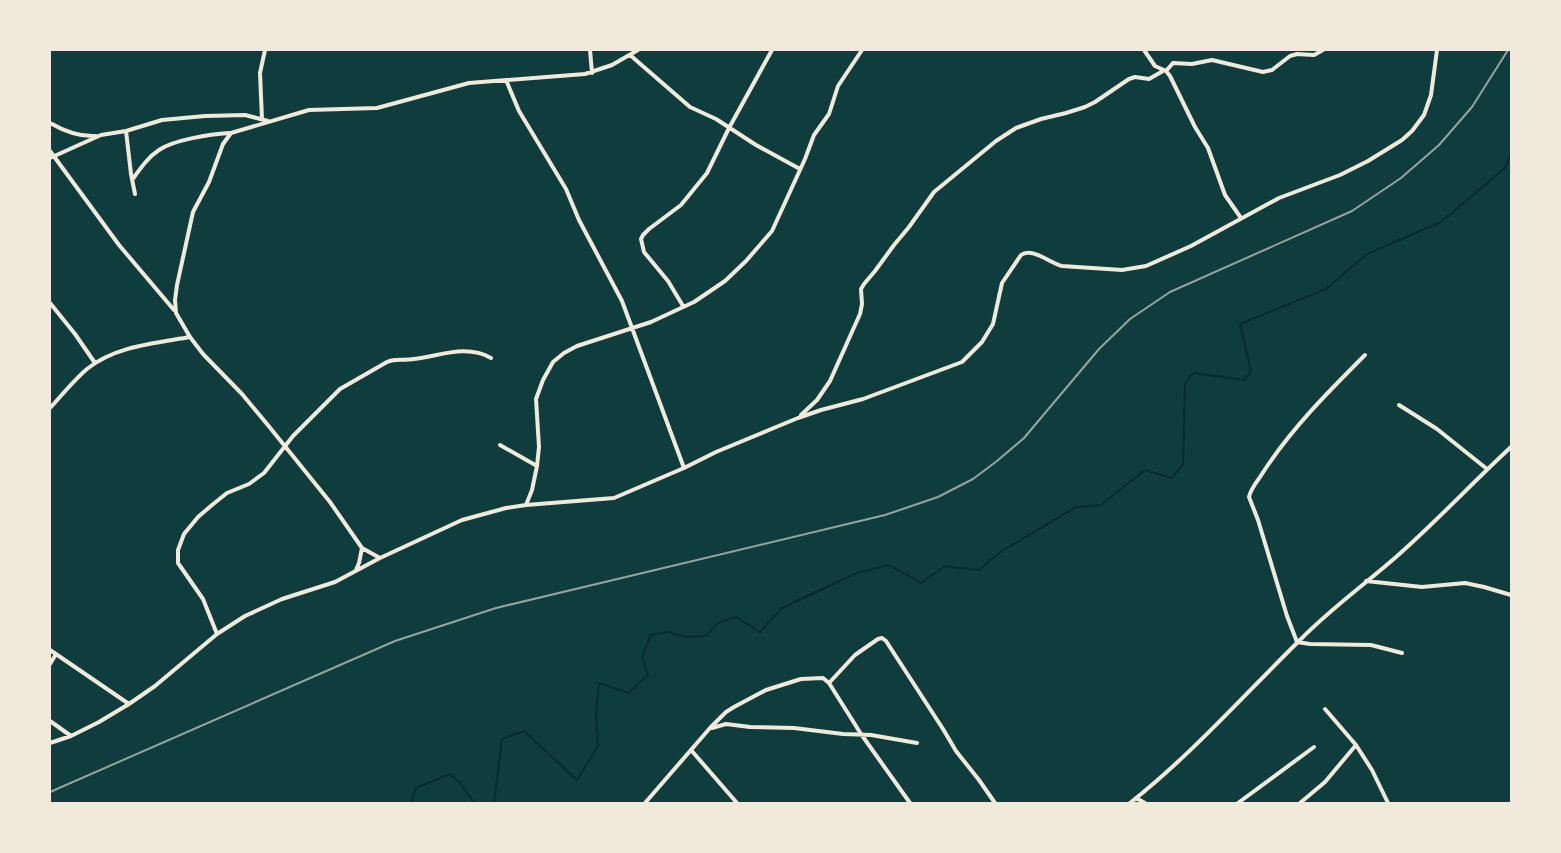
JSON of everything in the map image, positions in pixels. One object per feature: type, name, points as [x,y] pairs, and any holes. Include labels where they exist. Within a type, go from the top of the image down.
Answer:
[{"type":"street","points":[[262,119],[260,73],[265,50]]},
{"type":"street","points":[[590,50],[592,73]]},
{"type":"street","points":[[132,180],[150,158],[164,147],[185,140],[231,133],[308,110],[377,108],[455,86],[592,73],[612,65],[638,50]]},
{"type":"street","points":[[683,306],[668,281],[644,252],[641,239],[649,229],[681,205],[699,184],[772,50]]},
{"type":"street","points":[[526,505],[532,490],[539,447],[536,399],[543,380],[553,362],[577,346],[651,322],[702,297],[725,281],[758,248],[772,230],[814,135],[829,114],[842,78],[862,50]]},
{"type":"street","points":[[1144,50],[1152,63],[1164,71],[1208,148],[1225,195],[1241,218]]},
{"type":"street","points":[[798,418],[813,404],[830,381],[860,314],[862,304],[861,289],[864,284],[934,192],[996,141],[1027,123],[1084,107],[1095,102],[1129,79],[1135,77],[1150,79],[1173,63],[1192,64],[1208,60],[1254,71],[1268,71],[1290,56],[1297,54],[1314,55],[1323,50]]},
{"type":"street","points":[[50,743],[71,736],[129,704],[155,686],[217,634],[258,609],[282,599],[326,586],[380,558],[462,520],[506,508],[526,505],[614,498],[716,452],[798,418],[863,399],[962,362],[974,351],[993,324],[1002,283],[1024,253],[1033,253],[1062,266],[1129,270],[1146,266],[1191,246],[1279,198],[1355,168],[1402,140],[1420,122],[1428,108],[1437,50]]},
{"type":"street","points":[[630,55],[690,107],[716,118],[729,128],[800,169]]},
{"type":"street","points":[[506,80],[519,111],[566,189],[579,220],[622,301],[684,468]]},
{"type":"street","points":[[50,123],[58,128],[80,135],[101,135],[126,131],[153,122],[174,118],[245,116],[268,121]]},
{"type":"street","points":[[126,131],[135,194]]},
{"type":"street","points":[[176,313],[177,285],[193,212],[209,182],[222,144],[231,133]]},
{"type":"street","points":[[52,157],[101,135]]},
{"type":"street","points":[[50,150],[52,157],[120,246],[176,313],[190,338],[242,394],[330,502],[362,548],[380,558]]},
{"type":"street","points":[[50,303],[95,363]]},
{"type":"street","points":[[50,408],[86,369],[115,353],[127,349],[190,338]]},
{"type":"street","points":[[217,634],[203,599],[178,563],[178,550],[184,534],[198,517],[227,493],[260,477],[272,464],[284,446],[340,389],[391,360],[412,360],[467,351],[480,353],[491,358]]},
{"type":"street","points":[[1298,642],[1287,616],[1258,520],[1249,498],[1250,492],[1276,452],[1312,409],[1366,355]]},
{"type":"street","points":[[1399,405],[1447,437],[1487,469]]},
{"type":"street","points":[[500,445],[537,466]]},
{"type":"street","points":[[1130,803],[1175,765],[1227,716],[1298,642],[1331,611],[1397,556],[1511,447]]},
{"type":"street","points":[[355,571],[362,548]]},
{"type":"street","points":[[1366,581],[1422,587],[1465,583],[1494,589],[1511,595]]},
{"type":"street","points":[[829,683],[855,654],[882,638],[886,641],[944,729],[956,752],[995,803]]},
{"type":"street","points":[[1298,642],[1307,644],[1371,645],[1402,652]]},
{"type":"street","points":[[50,650],[129,704]]},
{"type":"street","points":[[50,664],[56,654]]},
{"type":"street","points":[[645,803],[726,712],[776,686],[811,678],[823,678],[829,683],[861,734],[910,803]]},
{"type":"street","points":[[1325,709],[1356,745],[1372,770],[1388,803]]},
{"type":"street","points":[[50,721],[71,736]]},
{"type":"street","points":[[710,728],[726,724],[743,727],[794,728],[843,734],[861,734],[917,743]]},
{"type":"street","points":[[1300,803],[1325,782],[1356,745]]},
{"type":"street","points":[[1238,803],[1314,747]]},
{"type":"street","points":[[691,750],[737,803]]},
{"type":"street","points":[[1136,798],[1145,803]]},
{"type":"waterway","points":[[494,803],[502,739],[524,731],[577,780],[598,746],[596,715],[599,683],[628,693],[648,675],[642,657],[651,635],[667,632],[687,637],[706,636],[718,623],[736,617],[760,632],[782,608],[857,573],[889,565],[921,583],[945,566],[979,570],[999,553],[1076,507],[1101,505],[1145,470],[1172,478],[1183,464],[1185,384],[1193,373],[1244,380],[1251,372],[1240,324],[1326,289],[1367,254],[1441,222],[1505,168],[1511,154]]},
{"type":"waterway","points":[[411,803],[416,788],[450,774],[461,784],[474,803]]},
{"type":"railway","points":[[50,792],[395,641],[496,608],[885,515],[938,497],[973,479],[1024,438],[1099,349],[1130,319],[1170,292],[1352,211],[1401,178],[1439,145],[1472,107],[1508,50]]}]
